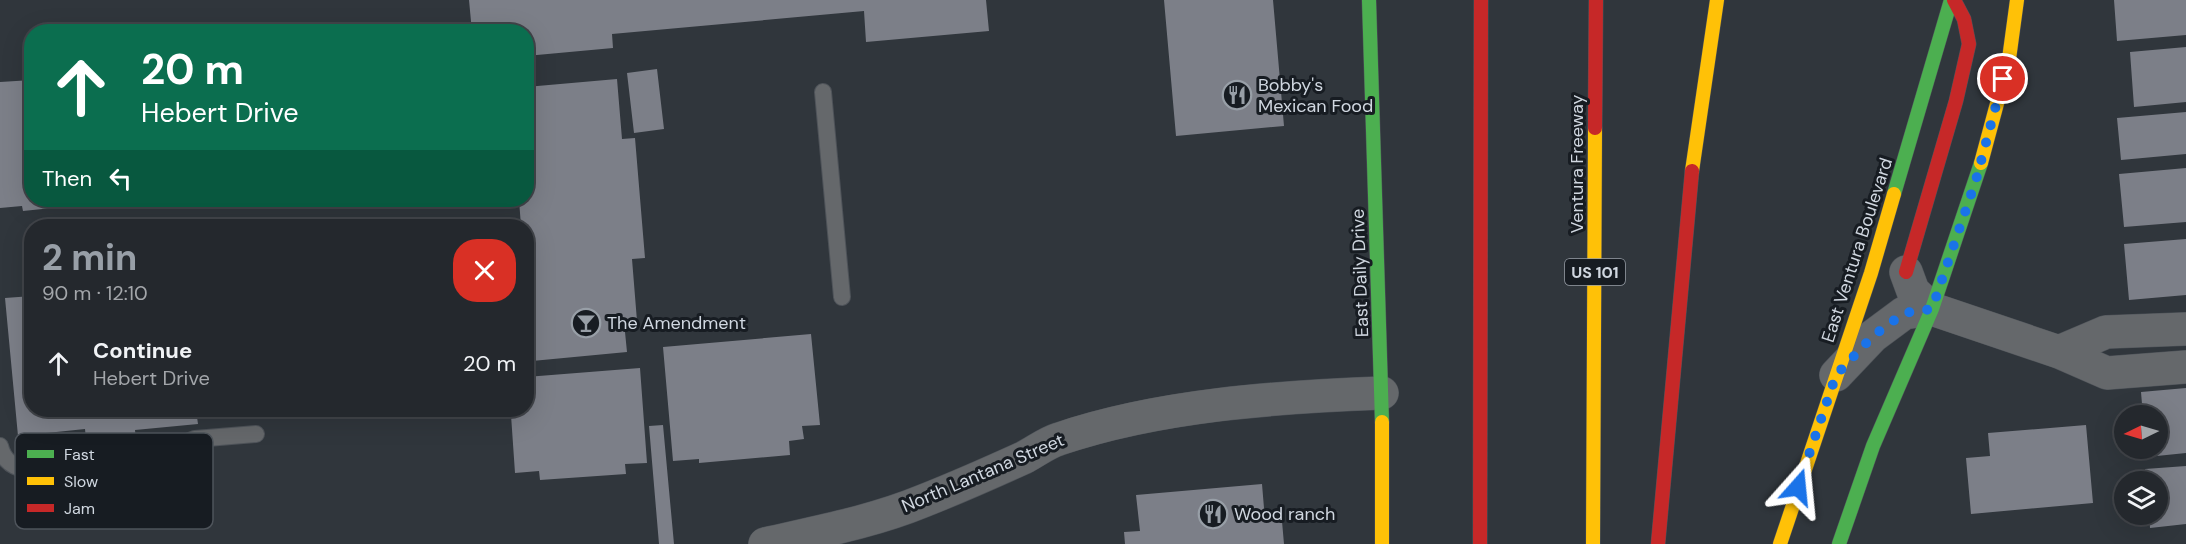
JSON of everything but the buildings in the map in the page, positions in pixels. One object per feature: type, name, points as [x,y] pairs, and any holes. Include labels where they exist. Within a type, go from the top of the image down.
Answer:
[{"type":"main road","name":"East Daily Drive","points":[[1369,0],[1382,393],[1382,544]]},
{"type":"main road","points":[[1480,544],[1481,0]]},
{"type":"main road","name":"Ventura Freeway","points":[[1593,544],[1596,0]]},
{"type":"main road","points":[[1658,544],[1690,186],[1717,0]]},
{"type":"main road","points":[[1906,272],[1956,101],[1969,44],[1964,19],[1953,0]]},
{"type":"main road","name":"East Ventura Boulevard","points":[[1780,544],[1871,273],[1953,0]]},
{"type":"main road","points":[[1839,544],[1873,446],[1932,309],[1976,180],[2009,59],[2018,0]]},
{"type":"street","points":[[1906,272],[1913,291],[1932,309],[2058,352],[2107,374],[2186,367]]},
{"type":"street","points":[[1836,375],[1873,336],[1904,313],[1932,309]]},
{"type":"street","points":[[2058,352],[2106,332],[2186,329]]},
{"type":"street","name":"North Lantana Street","points":[[765,544],[866,521],[920,503],[1024,457],[1056,439],[1100,427],[1181,411],[1315,396],[1382,393]]},
{"type":"lane","points":[[823,92],[842,297]]},
{"type":"lane","points":[[213,438],[255,434]]},
{"type":"lane","points":[[0,446],[2,457],[15,468]]},
{"type":"traffic: fast","points":[[1369,0],[1382,422]]},
{"type":"traffic: fast","points":[[1894,194],[1951,0]]},
{"type":"traffic: fast","points":[[1839,544],[1873,446],[1932,309],[1981,163]]},
{"type":"traffic: slow","points":[[1692,171],[1717,0]]},
{"type":"traffic: slow","points":[[1981,163],[2009,59],[2017,0]]},
{"type":"traffic: slow","points":[[1593,544],[1595,128]]},
{"type":"traffic: slow","points":[[1780,544],[1871,273],[1894,194]]},
{"type":"traffic: slow","points":[[1382,422],[1382,544]]},
{"type":"traffic: jam","points":[[1480,544],[1481,0]]},
{"type":"traffic: jam","points":[[1595,128],[1596,0]]},
{"type":"traffic: jam","points":[[1906,272],[1956,101],[1969,44],[1964,19],[1954,0]]},
{"type":"traffic: jam","points":[[1658,544],[1692,171]]},
{"type":"place","name":"Bobby's Mexican Food","points":[[1237,95]]},
{"type":"place","name":"The Amendment","points":[[586,323]]},
{"type":"place","name":"Wood ranch","points":[[1213,514]]},
{"type":"route","points":[[1798,487],[1836,375],[1873,336],[1904,313],[1932,309],[1976,180],[2003,79]]}]
